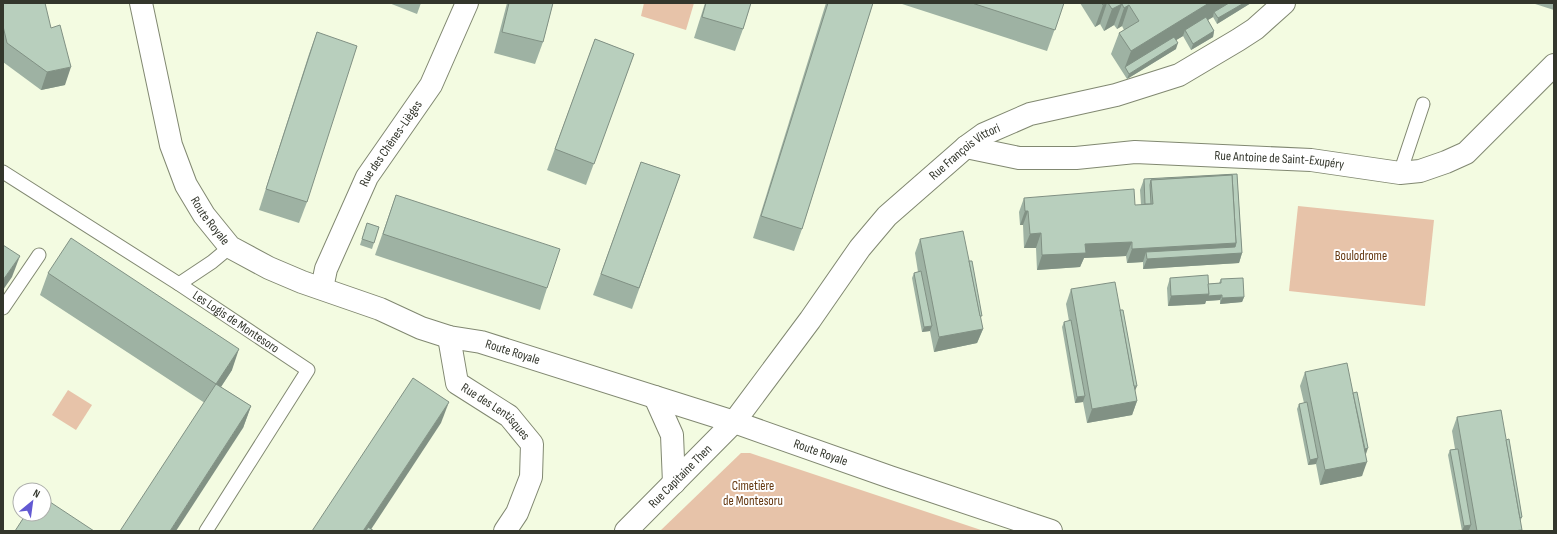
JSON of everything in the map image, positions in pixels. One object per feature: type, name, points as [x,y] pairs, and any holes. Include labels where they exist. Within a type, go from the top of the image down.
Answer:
[{"type":"street","name":"Route Royale","points":[[141,3],[173,152],[186,185],[204,215],[230,247],[269,268],[380,309],[421,328],[449,337],[480,342],[734,422],[890,477],[1051,531]]},
{"type":"street","name":"Rue des Chênes-Lièges","points":[[322,288],[326,270],[367,177],[431,85],[467,3]]},
{"type":"street","name":"Rue François Vittori","points":[[734,422],[869,238],[887,216],[966,146],[984,134],[1030,114],[1116,96],[1179,75],[1249,33],[1284,3]]},
{"type":"street","name":"Rue Antoine de Saint-Exupéry","points":[[966,146],[1019,158],[1076,158],[1143,152],[1311,160],[1400,173],[1420,171],[1446,162],[1466,152],[1554,65]]},
{"type":"street","name":"Rue des Lentisques","points":[[449,337],[457,383],[509,416],[532,444],[531,477],[517,513],[505,531]]},
{"type":"street","points":[[655,397],[672,435],[674,483]]},
{"type":"street","name":"Rue Capitaine Then","points":[[626,531],[734,422]]},
{"type":"lane","points":[[1400,173],[1423,104]]},
{"type":"lane","name":"Les Logis de Montesoro","points":[[3,172],[179,284],[308,370],[206,531]]},
{"type":"lane","points":[[179,284],[212,262],[230,247]]},
{"type":"lane","points":[[3,308],[39,255]]},
{"type":"green space","points":[[644,3],[694,3],[686,30],[641,16]]},
{"type":"green space","name":"Boulodrome","points":[[1298,206],[1434,220],[1425,306],[1289,291]]},
{"type":"green space","points":[[68,390],[92,405],[76,430],[52,415]]},
{"type":"green space","name":"Cimetière de Montesoru","points":[[741,453],[750,453],[984,531],[660,531]]},
{"type":"building","points":[[3,3],[45,3],[51,28],[60,25],[71,67],[47,72],[7,43],[3,26]]},
{"type":"building","points":[[509,3],[553,3],[543,42],[502,32]]},
{"type":"building","points":[[706,3],[751,3],[743,29],[702,17]]},
{"type":"building","points":[[828,3],[873,3],[802,229],[761,216]]},
{"type":"building","points":[[972,3],[1064,3],[1055,30]]},
{"type":"building","points":[[1108,3],[1209,3],[1131,51],[1119,33],[1139,21],[1129,5],[1124,8],[1122,4],[1112,9]]},
{"type":"building","points":[[1229,3],[1244,3],[1218,18],[1214,12]]},
{"type":"building","points":[[1206,17],[1214,31],[1193,44],[1185,30]]},
{"type":"building","points":[[317,32],[357,46],[307,202],[266,189]]},
{"type":"building","points":[[1174,37],[1178,43],[1129,74],[1125,67]]},
{"type":"building","points":[[595,39],[634,54],[594,164],[555,149]]},
{"type":"building","points":[[641,162],[680,175],[639,288],[601,274]]},
{"type":"building","points":[[1237,174],[1242,253],[1147,259],[1146,252],[1235,247],[1236,243],[1232,175],[1151,180],[1151,204],[1145,204],[1144,179]]},
{"type":"building","points":[[1232,175],[1236,243],[1132,249],[1132,242],[1085,244],[1086,253],[1042,255],[1041,233],[1030,234],[1028,211],[1025,211],[1024,198],[1134,189],[1135,205],[1153,204],[1151,180]]},
{"type":"building","points":[[396,195],[560,249],[547,288],[383,234]]},
{"type":"building","points":[[367,223],[379,227],[374,243],[362,239]]},
{"type":"building","points":[[963,231],[983,329],[939,337],[920,239]]},
{"type":"building","points":[[71,238],[239,349],[216,384],[48,273]]},
{"type":"building","points":[[3,245],[20,256],[3,280]]},
{"type":"building","points":[[969,261],[972,261],[982,316],[980,316]]},
{"type":"building","points":[[921,271],[932,326],[924,327],[914,273]]},
{"type":"building","points":[[1208,275],[1209,294],[1171,296],[1170,278]]},
{"type":"building","points":[[1243,278],[1244,297],[1222,298],[1222,295],[1208,296],[1208,284],[1221,283],[1221,279]]},
{"type":"building","points":[[1115,282],[1137,401],[1092,409],[1071,289]]},
{"type":"building","points":[[1120,310],[1123,310],[1137,386],[1134,386]]},
{"type":"building","points":[[1071,320],[1085,396],[1077,397],[1064,322]]},
{"type":"building","points":[[1347,363],[1367,462],[1325,470],[1305,372]]},
{"type":"building","points":[[413,378],[449,402],[363,531],[312,531]]},
{"type":"building","points":[[216,384],[251,406],[170,531],[120,531]]},
{"type":"building","points":[[1357,392],[1368,448],[1365,449],[1353,393]]},
{"type":"building","points":[[1307,402],[1318,458],[1310,460],[1299,404]]},
{"type":"building","points":[[1501,410],[1522,530],[1477,531],[1457,417]]},
{"type":"building","points":[[1509,439],[1522,517],[1520,518],[1506,440]]},
{"type":"building","points":[[1458,449],[1471,525],[1464,526],[1450,450]]},
{"type":"building","points":[[52,503],[94,531],[15,531],[21,522],[52,522]]},
{"type":"building","points":[[368,527],[374,531],[366,531]]}]
